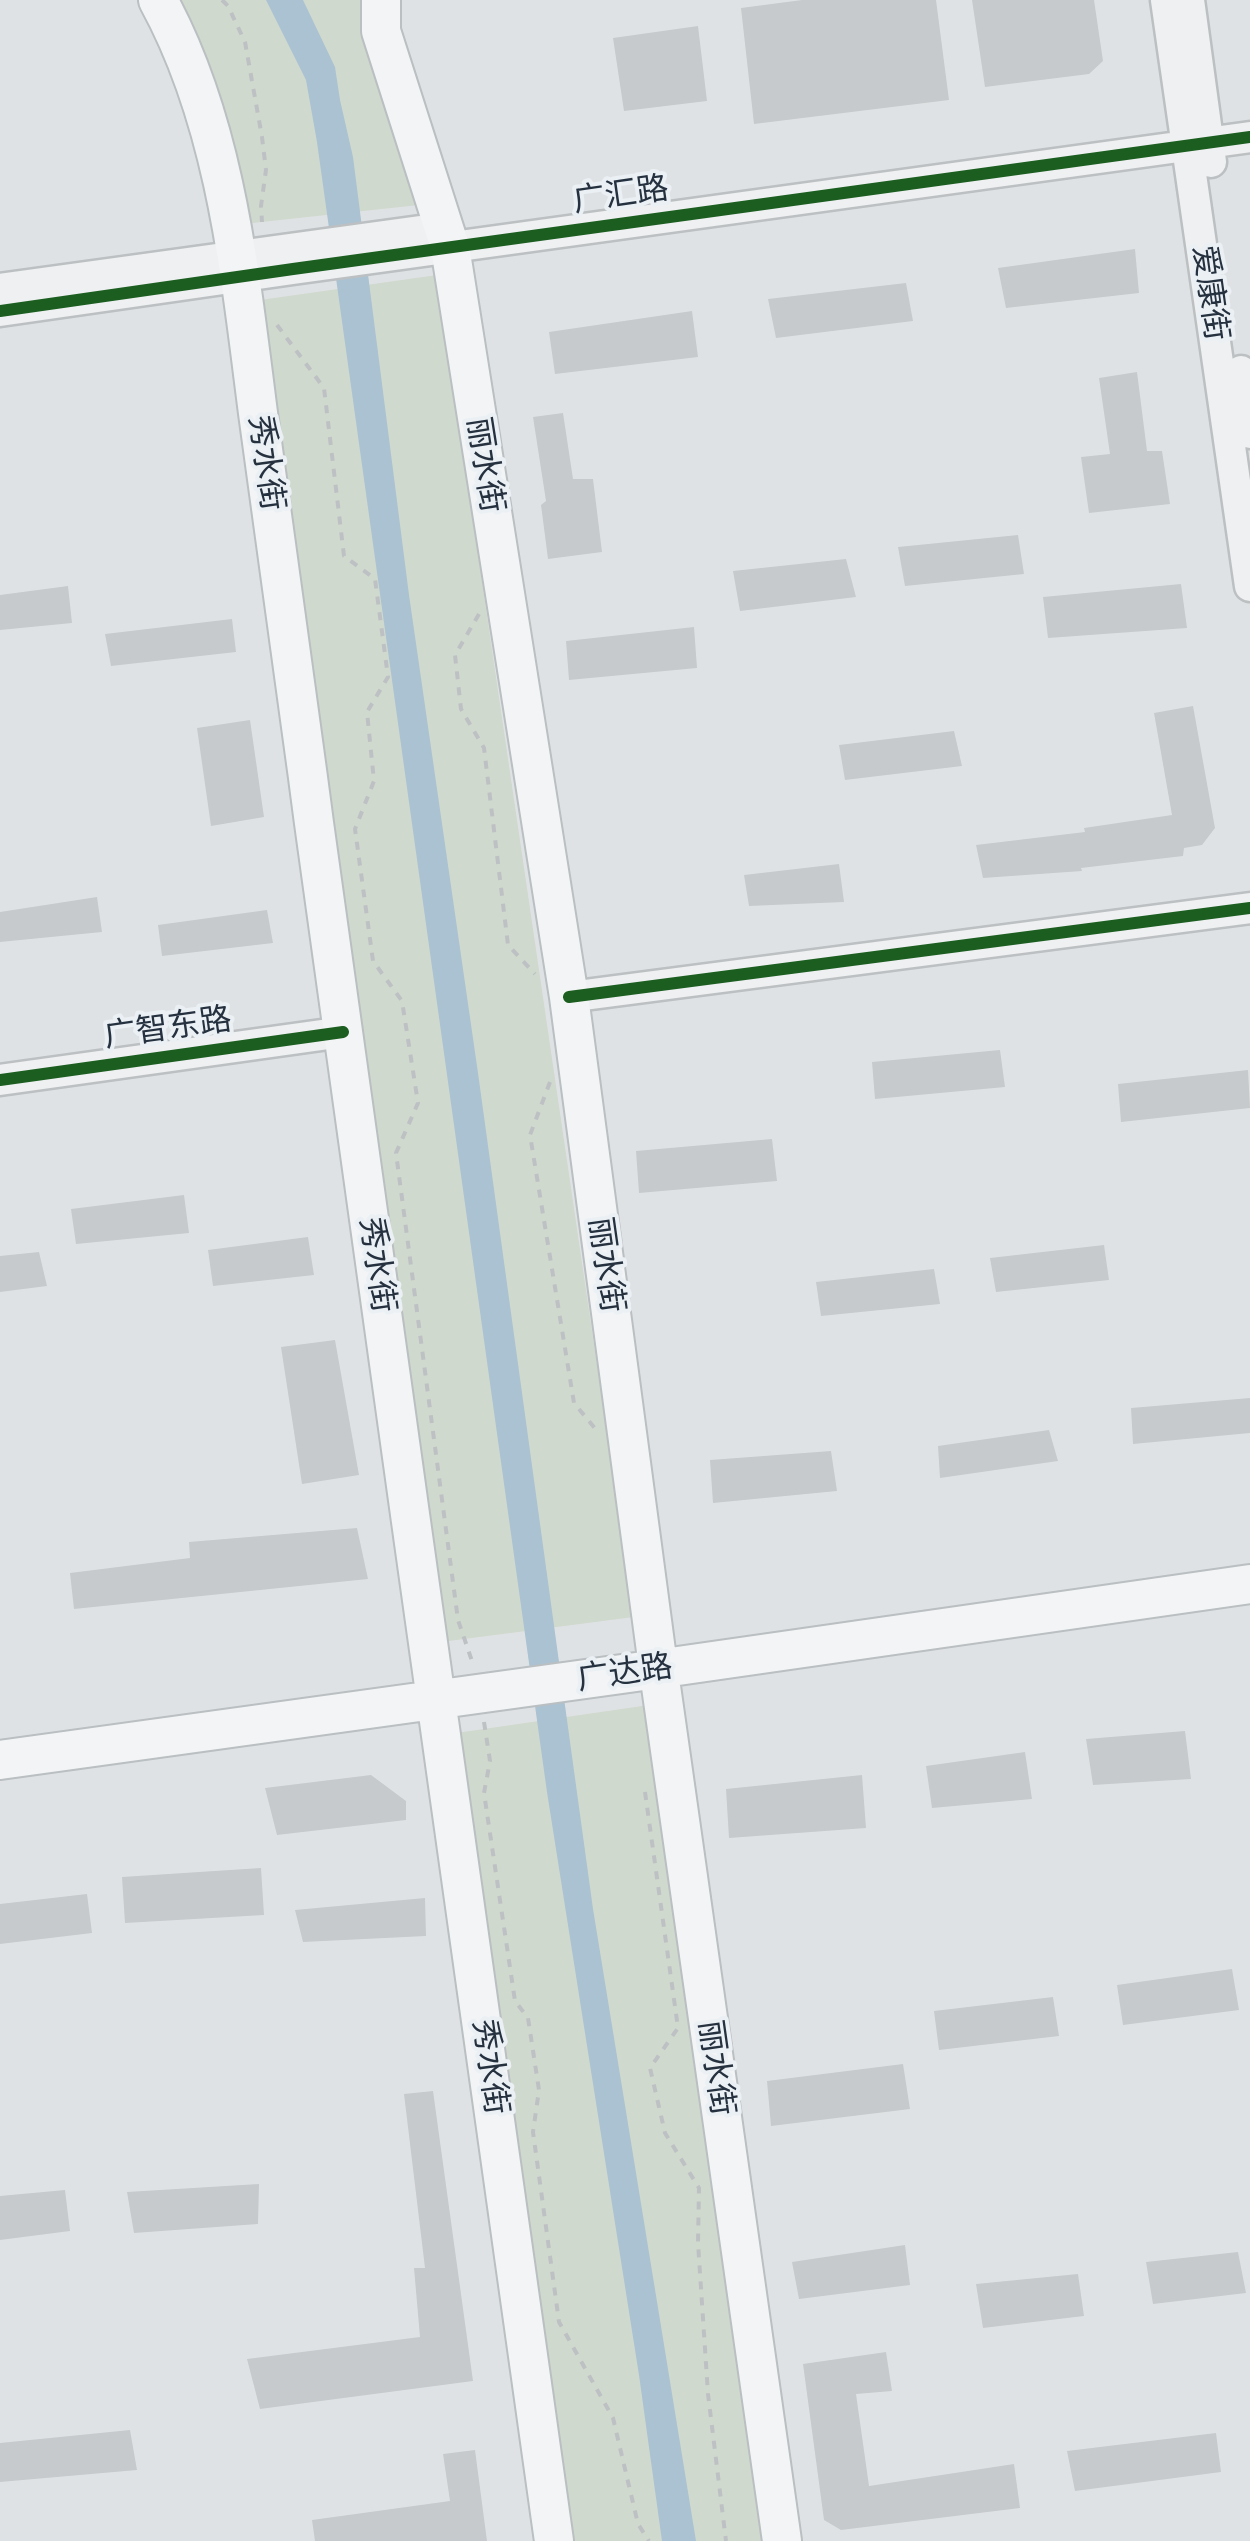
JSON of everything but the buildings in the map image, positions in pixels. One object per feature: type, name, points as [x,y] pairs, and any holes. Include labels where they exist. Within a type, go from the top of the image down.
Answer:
[{"type":"main road","name":"秀水街","points":[[158,0],[176,33],[214,142],[265,260],[343,1032],[554,2541]]},
{"type":"main road","name":"丽水街","points":[[381,0],[382,31],[447,238],[569,997],[657,1660],[782,2541]]},
{"type":"main road","name":"广达路","points":[[657,1660],[1250,1566]]},
{"type":"main road","name":"广达路","points":[[0,1760],[478,1685],[1250,1584]]},
{"type":"main road","name":"广达路","points":[[0,1741],[437,1691]]},
{"type":"street","name":"爱康街","points":[[1166,0],[1197,134],[1250,433]]},
{"type":"street","name":"爱康街","points":[[1189,0],[1197,134],[1250,586]]},
{"type":"street","name":"广汇路","points":[[0,290],[447,238],[1197,134],[1250,118]]},
{"type":"street","name":"广汇路","points":[[1197,134],[1250,137]]},
{"type":"street","name":"广汇路","points":[[0,311],[265,260]]},
{"type":"street","points":[[569,997],[1250,908]]},
{"type":"street","name":"广智东路","points":[[0,1080],[343,1032]]},
{"type":"path","points":[[222,0],[244,42],[262,138],[266,170],[261,206],[265,260]]},
{"type":"path","points":[[273,320],[324,388],[344,556],[375,579],[388,677],[368,712],[374,781],[355,829],[372,960],[402,1001],[418,1103],[396,1153],[458,1620],[478,1685],[490,1761],[484,1793],[515,2001],[528,2018],[539,2090],[533,2132],[559,2322],[613,2418],[638,2524],[649,2541]]},
{"type":"path","points":[[501,576],[455,655],[461,709],[484,748],[508,946],[536,975]]},
{"type":"path","points":[[552,1074],[530,1135],[574,1403],[603,1438]]},
{"type":"path","points":[[644,1784],[678,2028],[650,2068],[664,2133],[699,2188],[698,2243],[706,2360],[726,2541]]},
{"type":"shaded area","points":[[176,0],[372,0],[419,205],[243,224],[223,114],[206,58]]},
{"type":"shaded area","points":[[437,275],[634,1617],[441,1642],[260,300]]},
{"type":"shaded area","points":[[649,1705],[766,2541],[574,2541],[456,1733]]},
{"type":"water","points":[[266,0],[303,0],[335,67],[353,157],[409,595],[593,1909],[696,2541],[662,2541],[547,1792],[317,142],[306,80]]},
{"type":"cycle path","points":[[0,311],[1250,137]]},
{"type":"cycle path","points":[[569,997],[1250,908]]},
{"type":"cycle path","points":[[0,1080],[343,1032]]}]
